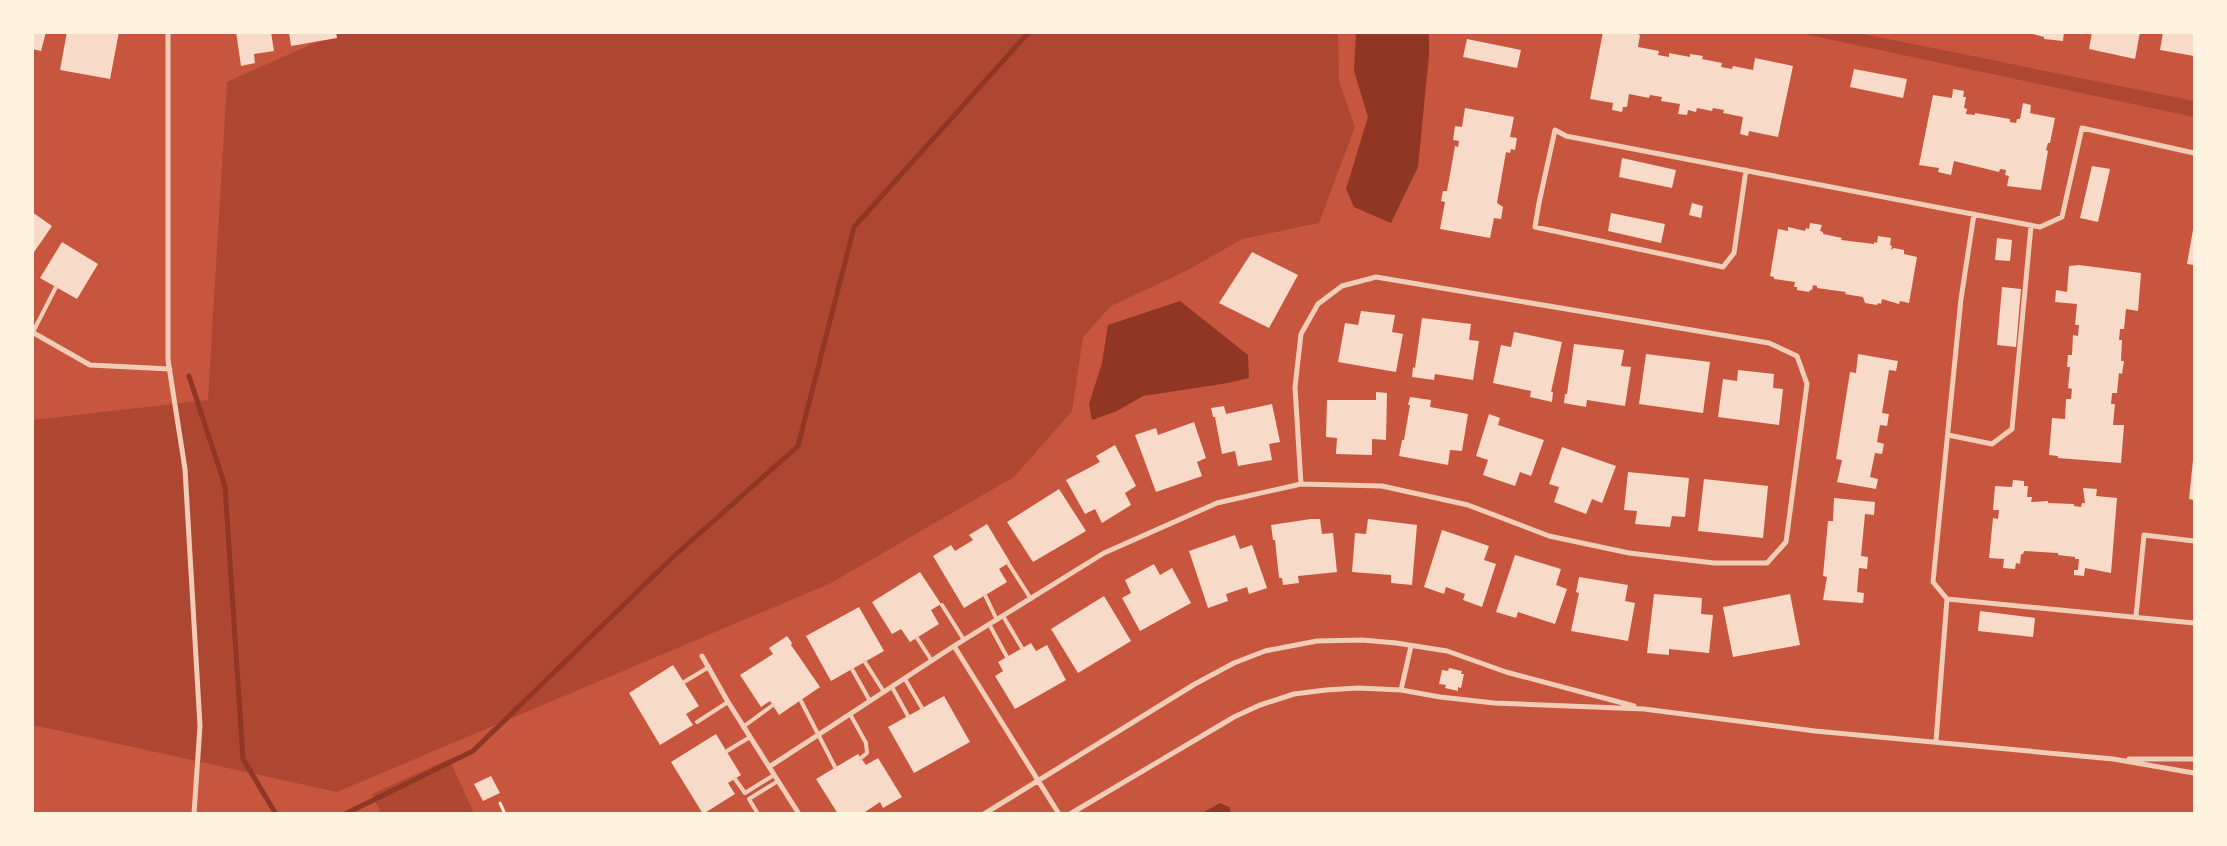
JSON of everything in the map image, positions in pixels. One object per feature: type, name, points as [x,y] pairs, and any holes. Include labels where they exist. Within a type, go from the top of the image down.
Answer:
[{"type":"street","points":[[168,32],[168,360],[185,469],[199,716],[194,814]]},
{"type":"street","points":[[1746,170],[1734,253],[1723,267],[1535,227],[1555,130],[1566,136],[1746,170],[1974,214],[2031,226],[2040,227],[2062,217],[2082,128],[2194,153]]},
{"type":"street","points":[[1936,742],[1947,599],[1933,582],[1961,298],[1974,214]]},
{"type":"street","points":[[1948,435],[1992,444],[2012,429],[2031,226]]},
{"type":"street","points":[[769,768],[954,646],[1104,553],[1217,503],[1301,484],[1382,486],[1468,505],[1549,536],[1629,553],[1714,563],[1766,564],[1786,542],[1807,384],[1797,356],[1769,343],[1376,277],[1342,286],[1318,304],[1301,334],[1295,387],[1301,484]]},
{"type":"street","points":[[33,332],[90,365],[170,370]]},
{"type":"street","points":[[2136,616],[2144,536],[2194,541]]},
{"type":"street","points":[[1947,599],[2194,623]]},
{"type":"street","points":[[984,814],[1195,684],[1234,663],[1265,651],[1317,641],[1362,640],[1447,651],[1506,672],[1644,708]]},
{"type":"street","points":[[954,646],[1059,814]]},
{"type":"street","points":[[1401,690],[1411,646]]},
{"type":"street","points":[[702,656],[743,727],[799,814]]},
{"type":"street","points":[[1070,814],[1234,717],[1260,705],[1294,694],[1326,690],[1401,690],[1440,697],[1494,703],[1644,708],[1815,731],[2113,759],[2194,773]]},
{"type":"street","points":[[2113,759],[2194,759]]},
{"type":"lane","points":[[33,332],[56,287]]},
{"type":"lane","points":[[1008,564],[1031,599]]},
{"type":"lane","points":[[985,595],[998,620]]},
{"type":"lane","points":[[942,605],[964,640]]},
{"type":"lane","points":[[1003,616],[1022,648]]},
{"type":"lane","points":[[990,624],[1007,657]]},
{"type":"lane","points":[[917,638],[932,661]]},
{"type":"lane","points":[[865,662],[884,692]]},
{"type":"lane","points":[[684,682],[709,667]]},
{"type":"lane","points":[[852,669],[870,701]]},
{"type":"lane","points":[[905,679],[922,708]]},
{"type":"lane","points":[[892,687],[908,716]]},
{"type":"lane","points":[[801,701],[835,768]]},
{"type":"lane","points":[[697,722],[728,702]]},
{"type":"lane","points":[[743,727],[772,705]]},
{"type":"lane","points":[[850,714],[866,743],[867,754],[861,758]]},
{"type":"lane","points":[[727,751],[750,737]]},
{"type":"lane","points":[[735,779],[745,793],[774,775]]},
{"type":"lane","points":[[758,814],[749,799],[778,781]]},
{"type":"path","points":[[500,803],[505,814]]},
{"type":"shaded area","points":[[339,32],[1338,33],[1339,81],[1355,127],[1319,223],[1242,239],[1188,270],[1111,306],[1083,337],[1072,411],[1014,477],[831,583],[337,792],[33,725],[33,420],[208,400],[227,82]]},
{"type":"shaded area","points":[[1356,33],[1429,33],[1429,55],[1418,167],[1391,223],[1354,207],[1346,189],[1368,117],[1354,71]]},
{"type":"shaded area","points":[[1800,33],[1858,33],[2194,101],[2194,117]]},
{"type":"shaded area","points":[[1180,301],[1248,355],[1249,378],[1143,396],[1117,411],[1092,420],[1089,404],[1102,363],[1108,325]]},
{"type":"shaded area","points":[[449,759],[474,813],[381,813],[372,794]]},
{"type":"shaded area","points":[[1220,803],[1229,807],[1231,813],[1202,813]]},
{"type":"building","points":[[32,32],[46,32],[41,51],[32,49]]},
{"type":"building","points":[[67,32],[119,32],[110,79],[60,70]]},
{"type":"building","points":[[236,32],[271,32],[274,51],[254,54],[255,63],[241,66]]},
{"type":"building","points":[[289,32],[336,32],[337,38],[291,46]]},
{"type":"building","points":[[1603,32],[1638,32],[1640,35],[1638,47],[1659,51],[1658,55],[1669,57],[1669,53],[1690,57],[1690,54],[1703,56],[1702,59],[1722,63],[1721,67],[1732,69],[1733,66],[1753,70],[1755,58],[1793,66],[1778,137],[1749,131],[1748,136],[1740,134],[1743,117],[1723,113],[1724,110],[1713,108],[1712,111],[1697,108],[1696,112],[1688,110],[1687,115],[1678,114],[1680,104],[1661,101],[1662,97],[1650,95],[1649,98],[1629,94],[1627,107],[1623,107],[1622,112],[1612,110],[1613,103],[1590,99]]},
{"type":"building","points":[[2025,32],[2064,32],[2063,41],[2044,39],[2044,37]]},
{"type":"building","points":[[2092,32],[2140,32],[2135,59],[2089,49]]},
{"type":"building","points":[[2163,32],[2194,32],[2194,56],[2160,50]]},
{"type":"building","points":[[1467,39],[1521,50],[1517,68],[1463,57]]},
{"type":"building","points":[[1854,69],[1907,79],[1903,98],[1850,87]]},
{"type":"building","points":[[1953,89],[1964,91],[1963,97],[1966,97],[1964,108],[1967,109],[1966,114],[1975,115],[1975,113],[2010,119],[2010,122],[2016,123],[2017,119],[2020,119],[2023,103],[2031,105],[2030,113],[2055,118],[2050,143],[2048,143],[2046,150],[2048,151],[2041,190],[2007,186],[2009,176],[2005,175],[2006,170],[2000,169],[1999,172],[1954,161],[1951,175],[1938,172],[1939,168],[1919,165],[1933,95],[1952,98]]},
{"type":"building","points":[[1465,108],[1514,117],[1510,137],[1517,138],[1515,150],[1511,149],[1510,153],[1506,152],[1497,203],[1503,207],[1501,219],[1494,218],[1490,238],[1440,229],[1445,202],[1441,201],[1443,191],[1447,191],[1455,146],[1458,147],[1459,141],[1453,140],[1455,126],[1462,127]]},
{"type":"building","points":[[1622,158],[1676,170],[1672,188],[1619,177]]},
{"type":"building","points":[[2092,166],[2110,169],[2098,222],[2080,218]]},
{"type":"building","points":[[1692,203],[1703,206],[1701,218],[1689,215]]},
{"type":"building","points":[[32,212],[52,226],[32,255]]},
{"type":"building","points":[[1611,213],[1665,224],[1661,243],[1608,231]]},
{"type":"building","points":[[1810,223],[1822,225],[1820,231],[1823,234],[1842,238],[1841,240],[1874,244],[1874,242],[1877,243],[1878,236],[1891,238],[1891,250],[1894,248],[1904,250],[1904,254],[1917,257],[1909,303],[1900,301],[1899,304],[1882,299],[1881,304],[1878,303],[1877,305],[1865,303],[1863,297],[1845,294],[1846,292],[1817,288],[1817,286],[1813,285],[1812,290],[1809,292],[1797,290],[1797,287],[1794,287],[1795,282],[1774,279],[1774,277],[1770,276],[1778,229],[1788,231],[1788,227],[1805,231],[1806,228],[1809,229]]},
{"type":"building","points":[[2194,224],[2194,265],[2187,264]]},
{"type":"building","points":[[1997,238],[2012,240],[2010,261],[1995,260]]},
{"type":"building","points":[[62,242],[98,264],[77,299],[40,278]]},
{"type":"building","points":[[1252,252],[1298,275],[1269,328],[1219,303]]},
{"type":"building","points":[[2079,265],[2141,273],[2138,311],[2126,309],[2124,329],[2120,329],[2119,340],[2122,340],[2121,361],[2124,361],[2122,374],[2119,373],[2117,393],[2112,393],[2111,404],[2115,404],[2113,425],[2124,425],[2121,463],[2058,458],[2058,456],[2049,455],[2052,418],[2065,419],[2066,399],[2071,399],[2072,389],[2068,388],[2070,367],[2067,367],[2068,355],[2072,355],[2073,335],[2078,336],[2079,325],[2075,325],[2077,304],[2055,302],[2056,290],[2067,292],[2069,266]]},
{"type":"building","points":[[2002,287],[2021,289],[2016,347],[1997,345]]},
{"type":"building","points":[[1361,311],[1395,315],[1392,332],[1403,334],[1396,372],[1338,362],[1345,323],[1358,325]]},
{"type":"building","points":[[1422,318],[1471,324],[1469,340],[1479,341],[1473,380],[1435,374],[1434,380],[1412,377]]},
{"type":"building","points":[[1514,332],[1562,342],[1551,392],[1553,392],[1552,402],[1530,397],[1531,391],[1493,383],[1501,345],[1511,347]]},
{"type":"building","points":[[1574,344],[1624,350],[1621,366],[1631,367],[1625,406],[1587,400],[1586,407],[1564,403]]},
{"type":"building","points":[[1646,354],[1710,362],[1703,413],[1639,404]]},
{"type":"building","points":[[1858,354],[1898,361],[1896,371],[1889,370],[1882,413],[1889,414],[1887,426],[1880,425],[1877,442],[1884,444],[1882,454],[1875,453],[1870,477],[1878,479],[1876,489],[1837,482],[1842,460],[1836,459],[1850,372],[1856,373]]},
{"type":"building","points":[[1738,370],[1774,374],[1773,388],[1783,389],[1779,425],[1718,417],[1723,379],[1737,381]]},
{"type":"building","points":[[1376,392],[1387,393],[1386,440],[1372,439],[1372,455],[1336,454],[1337,438],[1326,437],[1327,400],[1376,400]]},
{"type":"building","points":[[1410,397],[1431,400],[1430,407],[1468,414],[1462,451],[1450,450],[1448,465],[1399,456],[1402,440],[1404,440]]},
{"type":"building","points":[[1272,404],[1280,442],[1269,444],[1272,460],[1238,466],[1235,451],[1222,454],[1215,417],[1213,417],[1211,408],[1224,406],[1226,414]]},
{"type":"building","points":[[1489,414],[1500,418],[1498,425],[1544,440],[1531,476],[1520,472],[1515,486],[1483,475],[1488,460],[1476,456]]},
{"type":"building","points":[[1194,422],[1206,458],[1197,462],[1202,476],[1156,492],[1135,435],[1156,428],[1158,435]]},
{"type":"building","points":[[1115,445],[1136,486],[1125,493],[1131,505],[1102,523],[1095,509],[1085,514],[1066,480],[1100,462],[1096,456]]},
{"type":"building","points":[[1562,447],[1616,466],[1602,503],[1592,499],[1586,514],[1554,502],[1559,487],[1549,484]]},
{"type":"building","points":[[2194,460],[2194,500],[2189,499]]},
{"type":"building","points":[[1628,472],[1689,478],[1685,517],[1672,516],[1670,527],[1635,524],[1637,511],[1624,510]]},
{"type":"building","points":[[1704,479],[1768,486],[1763,538],[1698,531]]},
{"type":"building","points":[[2013,480],[2024,481],[2024,486],[2028,486],[2027,497],[2032,497],[2031,502],[2048,501],[2048,503],[2074,504],[2074,506],[2081,507],[2082,503],[2085,503],[2083,488],[2097,489],[2096,496],[2117,498],[2111,573],[2085,568],[2084,576],[2074,575],[2074,570],[2078,570],[2079,559],[2058,555],[2058,553],[2024,551],[2021,554],[2020,564],[2016,563],[2015,569],[2003,568],[2004,559],[1989,558],[1993,518],[1998,519],[1999,510],[1993,510],[1995,486],[2012,487]]},
{"type":"building","points":[[1059,489],[1086,531],[1033,562],[1007,522]]},
{"type":"building","points":[[1834,498],[1875,502],[1874,515],[1865,514],[1861,556],[1868,557],[1867,569],[1859,568],[1857,592],[1864,593],[1863,603],[1823,600],[1827,577],[1823,576],[1828,521],[1833,521]]},
{"type":"building","points":[[1320,519],[1322,534],[1333,533],[1337,572],[1298,576],[1299,583],[1283,585],[1282,578],[1279,578],[1275,540],[1273,540],[1271,525]]},
{"type":"building","points":[[1368,519],[1417,525],[1412,585],[1391,583],[1391,575],[1352,572],[1355,533],[1366,534]]},
{"type":"building","points":[[987,524],[1010,562],[999,569],[1007,582],[964,608],[933,556],[951,545],[955,551],[973,540],[969,535]]},
{"type":"building","points":[[1442,530],[1489,546],[1484,560],[1496,564],[1482,607],[1463,600],[1465,594],[1446,587],[1444,594],[1424,587]]},
{"type":"building","points":[[1235,535],[1240,549],[1252,545],[1267,588],[1249,594],[1247,587],[1226,594],[1228,601],[1208,608],[1189,551]]},
{"type":"building","points":[[1515,555],[1561,569],[1556,585],[1567,589],[1555,624],[1518,612],[1516,618],[1496,612]]},
{"type":"building","points":[[1154,564],[1160,575],[1172,568],[1191,603],[1140,631],[1122,598],[1131,593],[1125,580]]},
{"type":"building","points":[[920,572],[941,604],[931,610],[939,624],[910,642],[901,629],[892,634],[872,602]]},
{"type":"building","points":[[1579,577],[1628,585],[1625,601],[1635,603],[1628,641],[1571,631],[1579,593],[1576,592]]},
{"type":"building","points":[[1654,594],[1702,598],[1701,614],[1713,615],[1709,653],[1669,649],[1669,655],[1647,653]]},
{"type":"building","points":[[1790,594],[1800,645],[1733,657],[1723,607]]},
{"type":"building","points":[[1104,596],[1131,641],[1078,673],[1051,629]]},
{"type":"building","points":[[859,607],[884,651],[831,681],[806,636]]},
{"type":"building","points":[[1980,611],[2035,618],[2033,637],[1978,631]]},
{"type":"building","points":[[787,636],[792,643],[791,645],[820,687],[779,715],[770,701],[761,707],[740,675],[773,654],[769,648]]},
{"type":"building","points":[[1031,643],[1036,651],[1047,645],[1066,680],[1015,709],[995,676],[1003,671],[998,662]]},
{"type":"building","points":[[673,665],[699,706],[686,714],[693,725],[660,745],[629,693]]},
{"type":"building","points":[[1449,668],[1462,671],[1461,674],[1464,674],[1461,688],[1458,687],[1458,691],[1445,688],[1446,685],[1439,684],[1442,670],[1448,671]]},
{"type":"building","points":[[944,696],[970,742],[914,773],[888,727]]},
{"type":"building","points":[[716,734],[741,775],[728,783],[735,794],[703,814],[671,762]]},
{"type":"building","points":[[858,754],[866,765],[878,758],[902,797],[883,808],[880,802],[862,814],[838,814],[816,779]]},
{"type":"building","points":[[491,776],[500,793],[483,801],[474,784]]},
{"type":"waterway","points":[[345,814],[473,751],[674,556],[798,446],[854,227],[1029,32]]},
{"type":"waterway","points":[[189,376],[225,486],[243,759],[276,814]]}]
